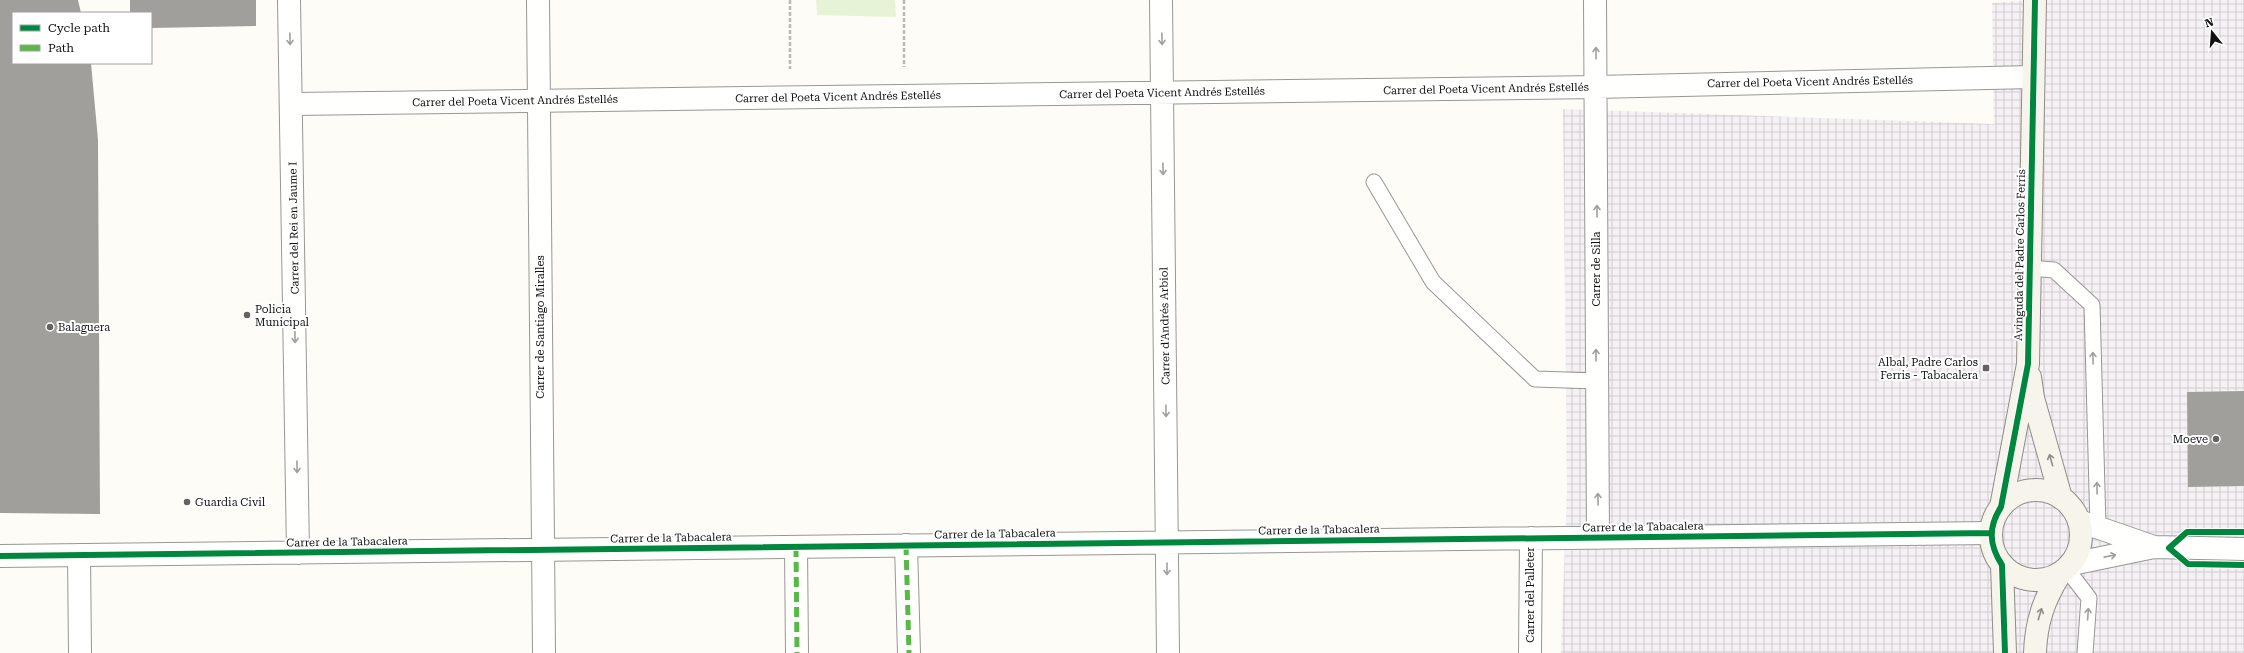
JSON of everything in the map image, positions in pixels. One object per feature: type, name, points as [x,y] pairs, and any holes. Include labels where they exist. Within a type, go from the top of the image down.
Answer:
[{"type":"street","name":"Carrer del Rei en Jaume I","points":[[289,0],[292,104],[298,553]]},
{"type":"street","name":"Carrer de Santiago Miralles","points":[[538,0],[544,653]]},
{"type":"street","name":"Carrer d'Andrés Arbiol","points":[[1161,0],[1168,653]]},
{"type":"street","name":"Carrer de Silla","points":[[1595,0],[1598,538]]},
{"type":"street","name":"Avinguda del Padre Carlos Ferris","points":[[2001,507],[2028,364],[2035,0]]},
{"type":"street","name":"Carrer del Poeta Vicent Andrés Estellés","points":[[292,104],[1596,87],[2033,78]]},
{"type":"street","name":"Avinguda del Padre Carlos Ferris","points":[[2028,364],[2033,398],[2062,498]]},
{"type":"street","points":[[2154,547],[2088,524],[2062,498],[2049,492],[2036,490],[2023,492],[2010,498],[2001,507],[1994,518],[1991,533],[1995,554],[2002,565],[2011,573],[2035,581],[2048,579],[2066,569],[2154,547],[2244,549]]},
{"type":"street","points":[[2036,653],[2039,617],[2047,593],[2079,550],[2082,536],[2088,524]]},
{"type":"street","name":"Carrer de la Tabacalera","points":[[0,556],[1991,533]]},
{"type":"street","name":"Carrer del Palleter","points":[[1530,653],[1531,538]]},
{"type":"street","points":[[906,545],[909,653]]},
{"type":"street","points":[[796,547],[797,653]]},
{"type":"street","points":[[79,555],[80,653]]},
{"type":"street","points":[[2002,565],[2005,653]]},
{"type":"lane","points":[[1374,182],[1433,282],[1535,379],[1596,381]]},
{"type":"lane","points":[[2030,268],[2054,270],[2092,305],[2088,524]]},
{"type":"lane","points":[[2066,569],[2089,598],[2085,653]]},
{"type":"path","points":[[790,0],[791,98]]},
{"type":"path","points":[[904,0],[905,96]]},
{"type":"shaded area","points":[[2030,0],[2244,0],[2244,653],[1561,653],[1567,490],[1563,109],[1994,124],[1992,3]]},
{"type":"green space","points":[[816,0],[895,0],[896,17],[817,15]]},
{"type":"building","name":"Balaguera","points":[[0,0],[78,0],[81,12],[12,12],[12,64],[91,64],[98,140],[100,514],[0,513]]},
{"type":"building","points":[[130,0],[256,0],[256,26],[152,28],[152,12],[130,12]]},
{"type":"building","name":"Moeve","points":[[2244,391],[2244,486],[2188,487],[2187,392]]},
{"type":"marked path","points":[[906,545],[909,653]]},
{"type":"marked path","points":[[796,547],[797,653]]},
{"type":"cycle path","points":[[2005,653],[2002,565],[1993,543],[1992,529],[2001,507],[2028,364],[2035,0]]},
{"type":"cycle path","points":[[2244,532],[2187,532],[2169,548],[2188,564],[2244,565]]},
{"type":"cycle path","points":[[0,556],[1991,533]]},
{"type":"place","name":"Policia Municipal","points":[[247,315]]},
{"type":"place","name":"Balaguera","points":[[50,327]]},
{"type":"place","name":"Albal, Padre Carlos Ferris - Tabacalera","points":[[1986,368]]},
{"type":"place","name":"Moeve","points":[[2216,439]]},
{"type":"place","name":"Guardia Civil","points":[[187,502]]}]
